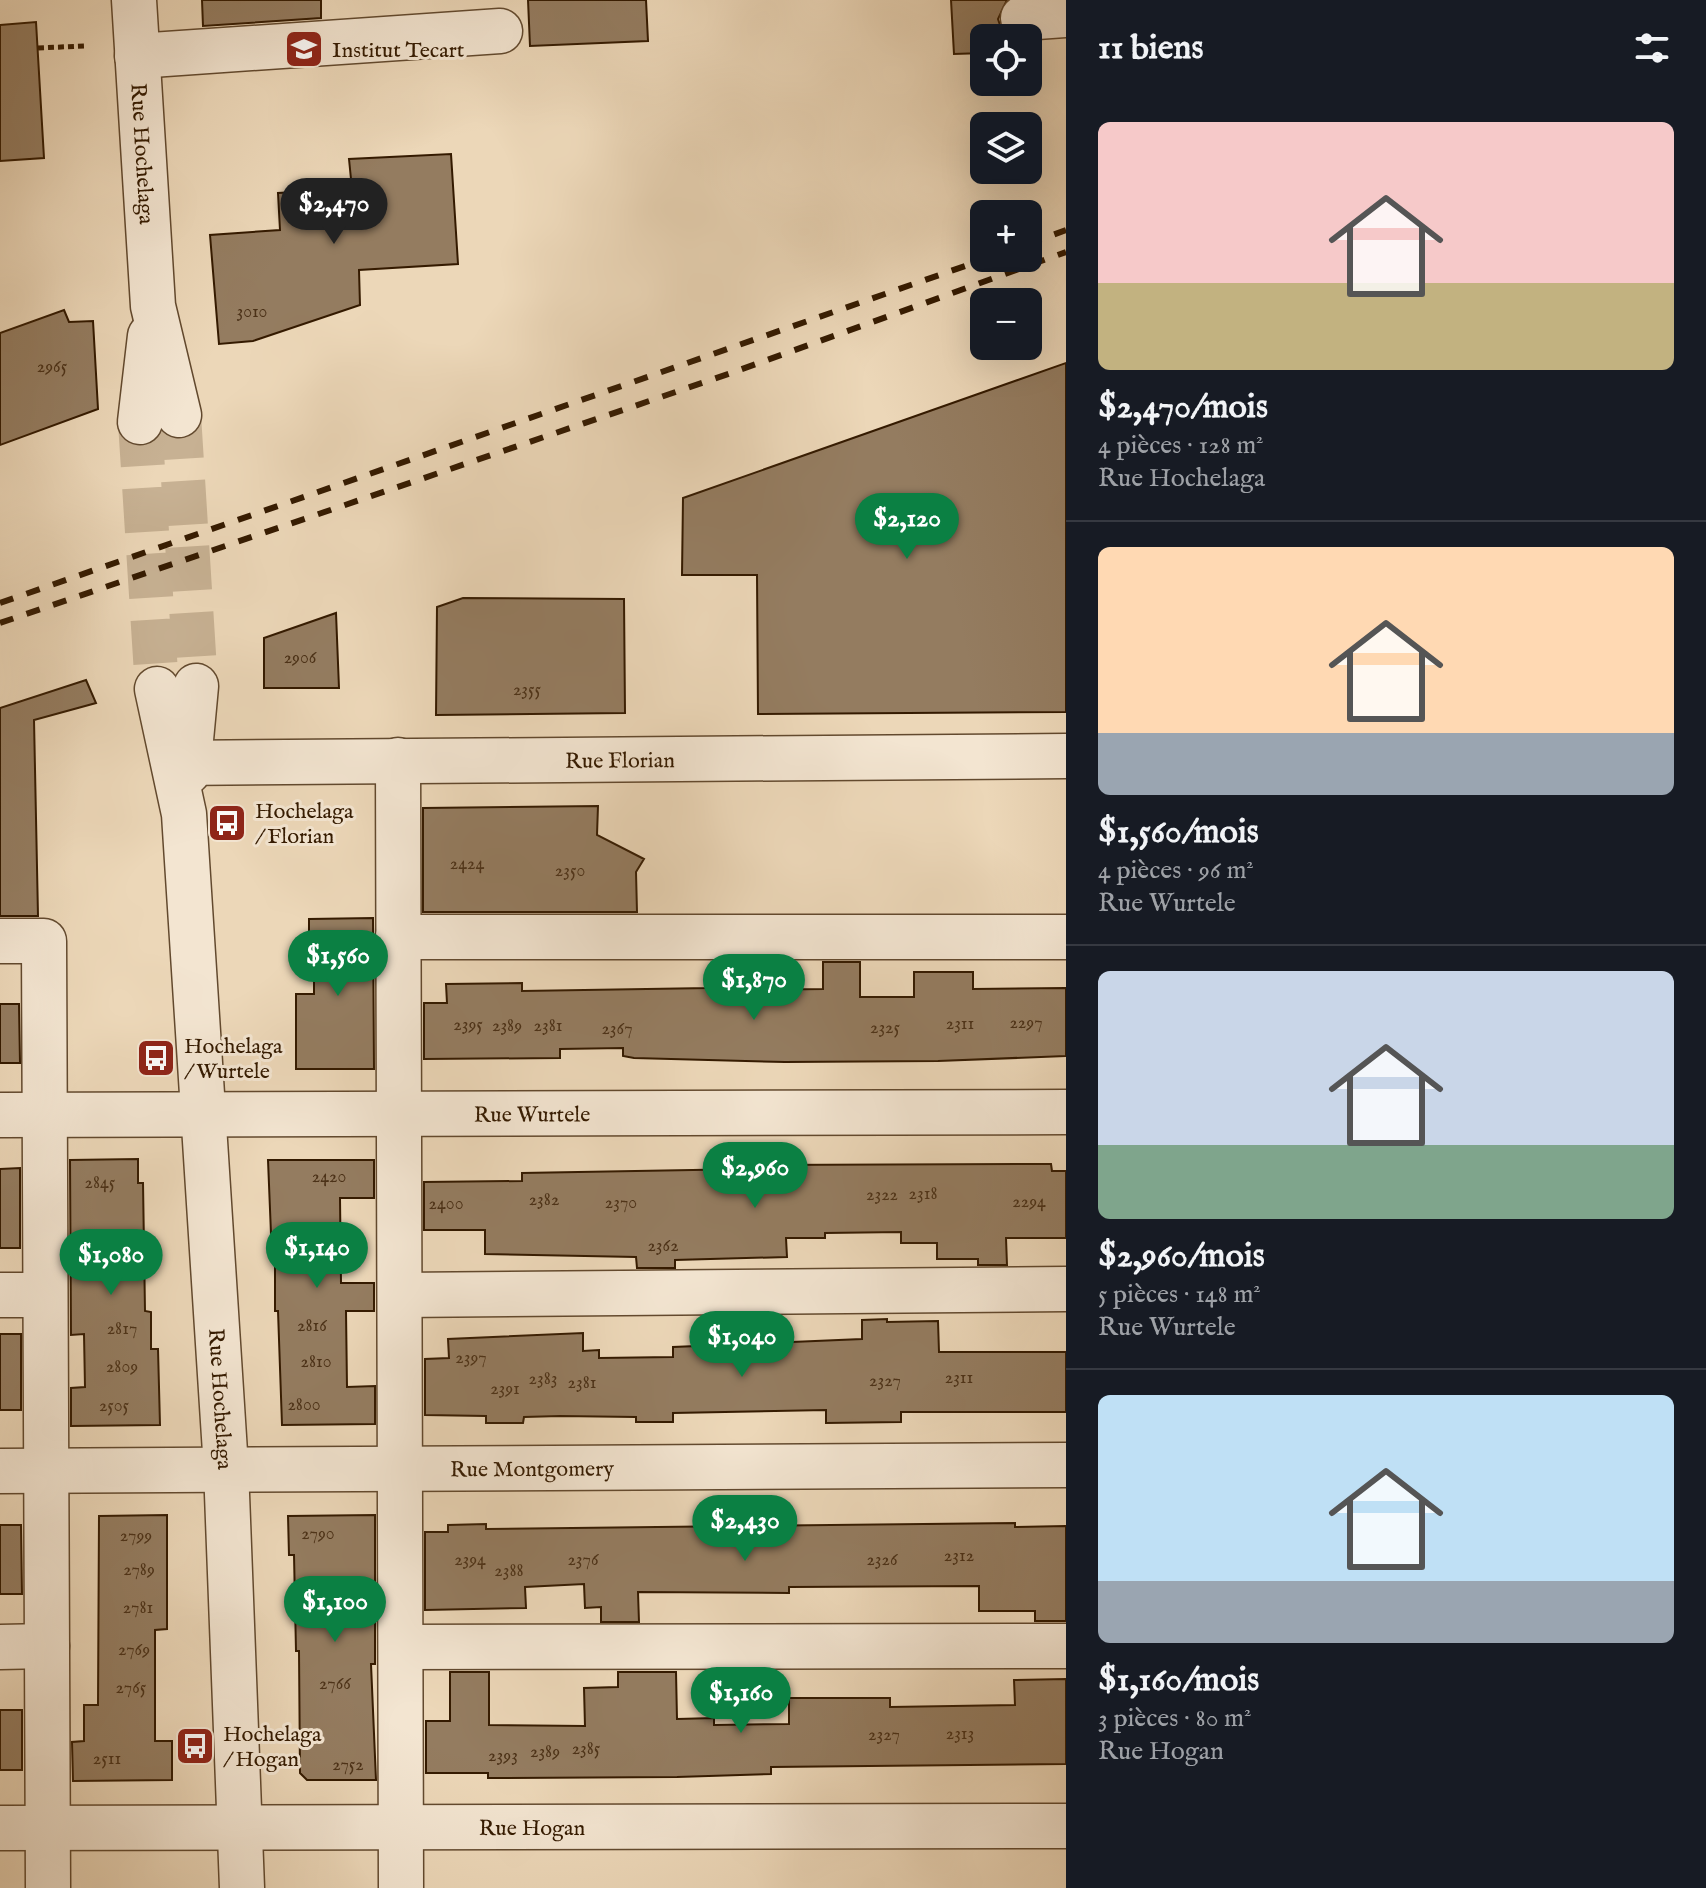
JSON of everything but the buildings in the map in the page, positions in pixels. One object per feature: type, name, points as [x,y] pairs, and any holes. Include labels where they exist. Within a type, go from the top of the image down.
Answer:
[{"type":"street","name":"Rue Hochelaga","points":[[134,0],[160,419]]},
{"type":"street","points":[[1023,18],[1066,15]]},
{"type":"street","points":[[137,56],[500,31]]},
{"type":"street","name":"Rue Hochelaga","points":[[177,687],[226,1468],[242,1888]]},
{"type":"street","name":"Rue Florian","points":[[182,763],[1066,756]]},
{"type":"street","points":[[398,760],[401,1888]]},
{"type":"street","points":[[398,937],[1066,937]]},
{"type":"street","points":[[0,941],[44,941],[48,1888]]},
{"type":"street","name":"Rue Wurtele","points":[[0,1115],[1066,1112]]},
{"type":"street","points":[[400,1295],[1066,1289]]},
{"type":"street","points":[[0,1295],[44,1295]]},
{"type":"street","name":"Rue Montgomery","points":[[0,1471],[1066,1465]]},
{"type":"street","points":[[0,1647],[47,1646]]},
{"type":"street","points":[[401,1647],[1066,1646]]},
{"type":"street","name":"Rue Hogan","points":[[0,1828],[1066,1826]]},
{"type":"path","points":[[38,48],[84,46]]},
{"type":"tunnel","points":[[179,415],[196,686]]},
{"type":"tunnel","points":[[140,422],[157,689]]},
{"type":"railway","points":[[1042,239],[1066,230]]},
{"type":"railway","points":[[0,623],[734,372],[1066,252]]},
{"type":"railway","points":[[0,603],[970,264]]},
{"type":"place","name":"Institut Tecart","points":[[304,49]]},
{"type":"place","name":"Hochelaga / Florian","points":[[227,823]]},
{"type":"place","name":"Hochelaga / Wurtele","points":[[156,1058]]},
{"type":"place","name":"Hochelaga / Hogan","points":[[195,1746]]}]
